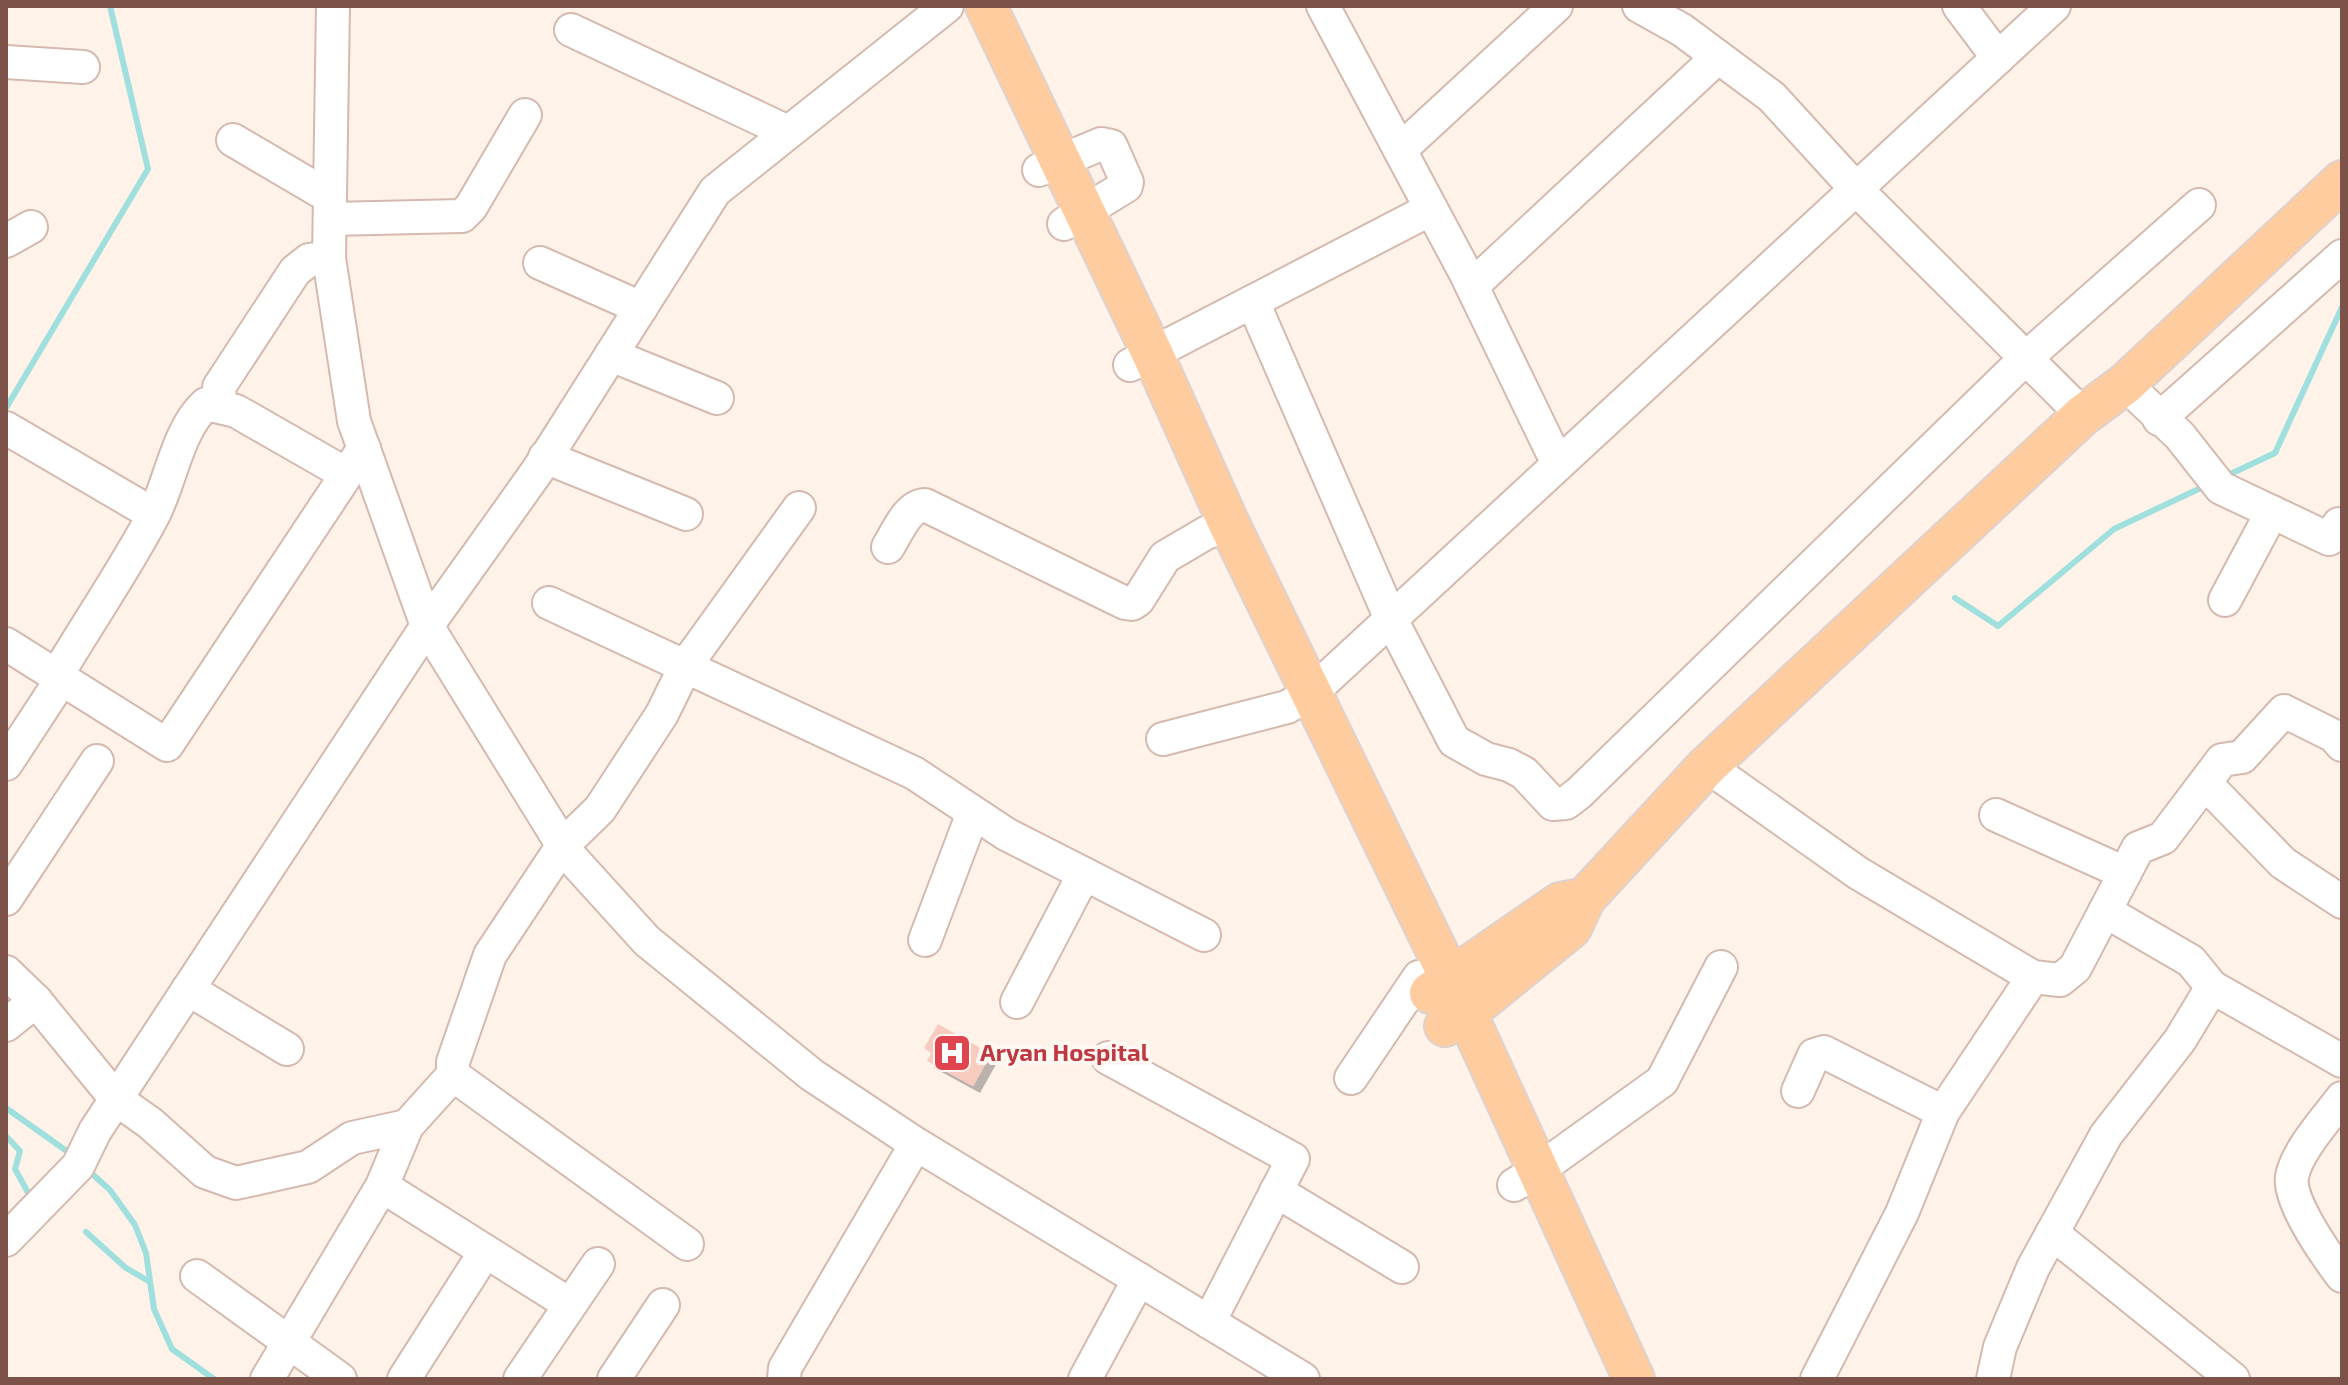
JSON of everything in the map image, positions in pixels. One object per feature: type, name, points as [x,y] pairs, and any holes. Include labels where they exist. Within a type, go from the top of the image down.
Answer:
[{"type":"main road","points":[[964,6],[1075,218],[1217,529],[1526,1178],[1634,1379]]},
{"type":"main road","points":[[986,6],[1049,165]]},
{"type":"main road","points":[[1441,998],[1571,928],[1585,898],[1707,766],[2083,415],[2125,384],[2342,181]]},
{"type":"main road","points":[[1526,1178],[1604,1379]]},
{"type":"street","points":[[333,6],[329,258],[354,421],[355,461],[427,626],[563,845],[647,941],[812,1075],[916,1144],[1303,1379]]},
{"type":"street","points":[[6,1240],[78,1166],[95,1131],[427,626],[545,457],[715,191],[947,6]]},
{"type":"street","points":[[1323,6],[1472,286],[1558,464]]},
{"type":"street","points":[[1400,150],[1556,6]]},
{"type":"street","points":[[1639,6],[1682,30],[1772,97],[1856,189],[2083,415]]},
{"type":"street","points":[[1959,6],[1998,58]]},
{"type":"street","points":[[1163,739],[1299,701],[2054,6]]},
{"type":"street","points":[[571,30],[788,132]]},
{"type":"street","points":[[1472,286],[1718,57]]},
{"type":"street","points":[[6,62],[83,67]]},
{"type":"street","points":[[233,140],[330,208],[462,216],[471,207],[525,115]]},
{"type":"street","points":[[1049,165],[1101,144],[1111,146],[1126,186],[1075,218]]},
{"type":"street","points":[[1253,302],[1391,619],[1454,741],[1486,759],[1524,773],[1553,804],[1566,803],[2026,358],[2199,205]]},
{"type":"street","points":[[1142,360],[1431,209]]},
{"type":"street","points":[[2159,419],[2342,256]]},
{"type":"street","points":[[220,405],[219,387],[295,271],[309,260],[329,258]]},
{"type":"street","points":[[540,263],[641,308]]},
{"type":"street","points":[[611,355],[717,398]]},
{"type":"street","points":[[2125,384],[2180,436],[2216,481],[2329,539],[2341,522]]},
{"type":"street","points":[[6,764],[153,514],[186,431],[206,404],[236,411],[355,461]]},
{"type":"street","points":[[6,428],[153,514]]},
{"type":"street","points":[[545,457],[686,514]]},
{"type":"street","points":[[6,644],[167,745],[355,461]]},
{"type":"street","points":[[888,547],[911,510],[925,505],[1132,604],[1138,600],[1165,557],[1217,529]]},
{"type":"street","points":[[267,1379],[382,1186],[407,1126],[453,1075],[453,1062],[490,955],[563,845],[600,809],[662,714],[686,665],[799,508]]},
{"type":"street","points":[[2225,600],[2272,512]]},
{"type":"street","points":[[549,603],[914,773],[1006,834],[1204,935]]},
{"type":"street","points":[[1707,766],[1858,873],[2033,977],[2060,980],[2075,968],[2138,848],[2163,838],[2222,760],[2242,757],[2284,711],[2339,735]]},
{"type":"street","points":[[6,899],[97,761]]},
{"type":"street","points":[[2205,783],[2283,863],[2342,902]]},
{"type":"street","points":[[925,940],[973,813]]},
{"type":"street","points":[[1996,815],[2125,873]]},
{"type":"street","points":[[1017,1002],[1084,874]]},
{"type":"street","points":[[2105,911],[2191,961],[2212,987],[2342,1061]]},
{"type":"street","points":[[1526,1178],[1662,1081],[1721,967]]},
{"type":"street","points":[[6,972],[36,1001],[116,1099],[150,1123],[205,1172],[236,1183],[308,1167],[352,1138],[407,1126]]},
{"type":"street","points":[[1817,1379],[1902,1213],[1943,1112],[2033,977]]},
{"type":"street","points":[[2001,1376],[2000,1347],[2033,1268],[2106,1135],[2180,1040],[2212,987]]},
{"type":"street","points":[[188,989],[287,1049]]},
{"type":"street","points":[[1351,1078],[1441,998]]},
{"type":"street","points":[[6,1025],[36,1001]]},
{"type":"street","points":[[1798,1091],[1814,1055],[1824,1052],[1943,1112]]},
{"type":"street","points":[[1108,1058],[1293,1159],[1209,1322]]},
{"type":"street","points":[[453,1075],[687,1244]]},
{"type":"street","points":[[2342,1098],[2297,1161],[2291,1179],[2294,1196],[2342,1276]]},
{"type":"street","points":[[784,1379],[785,1368],[916,1144]]},
{"type":"street","points":[[382,1186],[569,1304]]},
{"type":"street","points":[[1276,1191],[1402,1267]]},
{"type":"street","points":[[2052,1233],[2233,1379]]},
{"type":"street","points":[[404,1379],[485,1252]]},
{"type":"street","points":[[520,1379],[598,1264]]},
{"type":"street","points":[[197,1276],[340,1379]]},
{"type":"street","points":[[1085,1379],[1139,1279]]},
{"type":"street","points":[[614,1379],[663,1305]]},
{"type":"building","points":[[938,1024],[991,1054],[973,1086],[927,1061],[931,1053],[924,1048]]},
{"type":"waterway","points":[[6,408],[148,169],[110,6]]},
{"type":"waterway","points":[[2224,477],[2275,453],[2342,307]]},
{"type":"waterway","points":[[1955,598],[1998,626],[2114,529],[2207,485]]},
{"type":"waterway","points":[[6,1108],[68,1152]]},
{"type":"waterway","points":[[6,1136],[20,1151],[15,1169],[31,1198]]},
{"type":"waterway","points":[[90,1172],[110,1190],[135,1225],[146,1253],[154,1309],[172,1349],[214,1379]]},
{"type":"waterway","points":[[86,1232],[126,1268],[150,1282]]},
{"type":"place","name":"Aryan Hospital","points":[[952,1053]]}]
